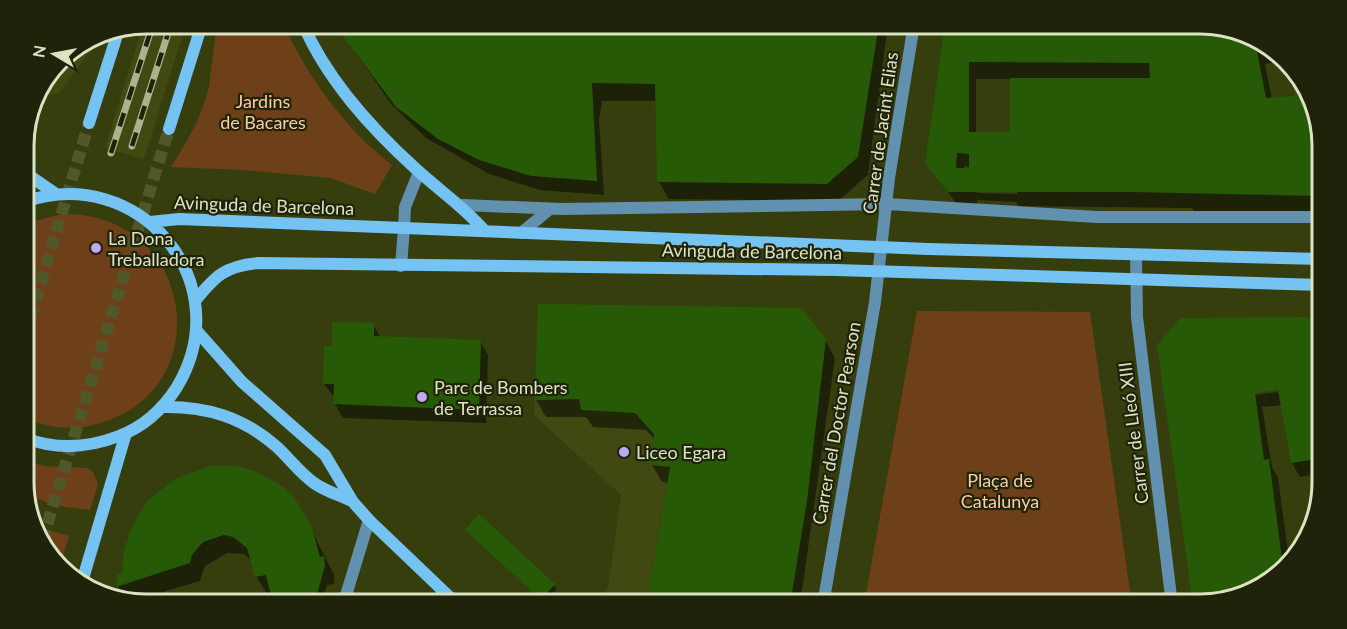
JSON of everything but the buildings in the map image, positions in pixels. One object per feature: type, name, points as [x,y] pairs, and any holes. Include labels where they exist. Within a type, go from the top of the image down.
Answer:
[{"type":"street","points":[[169,129],[199,34]]},
{"type":"street","points":[[307,34],[343,90],[393,148],[419,172],[462,205],[485,231]]},
{"type":"street","name":"Carrer de Jacint Elias","points":[[882,247],[886,204],[912,34]]},
{"type":"street","points":[[89,123],[116,39]]},
{"type":"street","points":[[401,266],[405,207],[419,172]]},
{"type":"street","points":[[35,180],[56,194]]},
{"type":"street","points":[[35,199],[73,193],[106,198],[136,212],[150,222],[166,238],[180,258],[189,279],[195,301],[196,330],[189,363],[173,393],[162,407],[126,433],[103,442],[77,446],[52,445],[35,441]]},
{"type":"street","points":[[462,205],[550,209],[886,204],[1097,217],[1312,217]]},
{"type":"street","points":[[521,233],[550,209]]},
{"type":"street","name":"Avinguda de Barcelona","points":[[150,222],[179,219],[882,247],[1312,260]]},
{"type":"street","name":"Carrer del Doctor Pearson","points":[[825,594],[882,247]]},
{"type":"street","name":"Carrer de Lleó XIII","points":[[1136,256],[1137,317],[1171,594]]},
{"type":"street","name":"Avinguda de Barcelona","points":[[195,301],[217,275],[236,265],[258,263],[879,271],[1312,285]]},
{"type":"street","points":[[196,330],[242,382],[325,455],[353,502],[446,594]]},
{"type":"street","points":[[162,407],[186,406],[238,419],[275,446],[314,483],[353,502]]},
{"type":"street","points":[[84,575],[126,433]]},
{"type":"street","points":[[346,594],[369,520]]},
{"type":"shaded area","points":[[140,34],[183,34],[144,159],[105,148]]},
{"type":"shaded area","points":[[53,84],[66,84],[59,93],[47,96]]},
{"type":"shaded area","name":"Liceo Egara","points":[[538,304],[801,308],[826,339],[820,394],[682,394],[648,594],[602,594],[608,588],[621,495],[534,415]]},
{"type":"green space","name":"Jardins de Bacares","points":[[216,34],[288,34],[316,82],[343,119],[392,165],[375,194],[330,178],[244,170],[171,167],[194,128],[209,86]]},
{"type":"green space","points":[[62,214],[107,221],[141,241],[164,271],[176,306],[175,343],[162,377],[136,406],[97,424],[69,428],[35,422],[35,221]]},
{"type":"green space","name":"Plaça de Catalunya","points":[[917,311],[1090,312],[1130,594],[866,594]]},
{"type":"green space","points":[[35,464],[87,468],[93,472],[98,484],[90,510],[59,506],[35,498]]},
{"type":"green space","points":[[45,529],[69,536],[63,557]]},
{"type":"tunnel","points":[[35,302],[89,123]]},
{"type":"tunnel","points":[[46,530],[169,129]]},
{"type":"railway","points":[[111,153],[150,34]]},
{"type":"railway","points":[[132,146],[168,34]]},
{"type":"place","name":"La Dona Treballadora","points":[[96,248]]},
{"type":"place","name":"Parc de Bombers de Terrassa","points":[[422,397]]},
{"type":"place","name":"Liceo Egara","points":[[624,452]]}]
